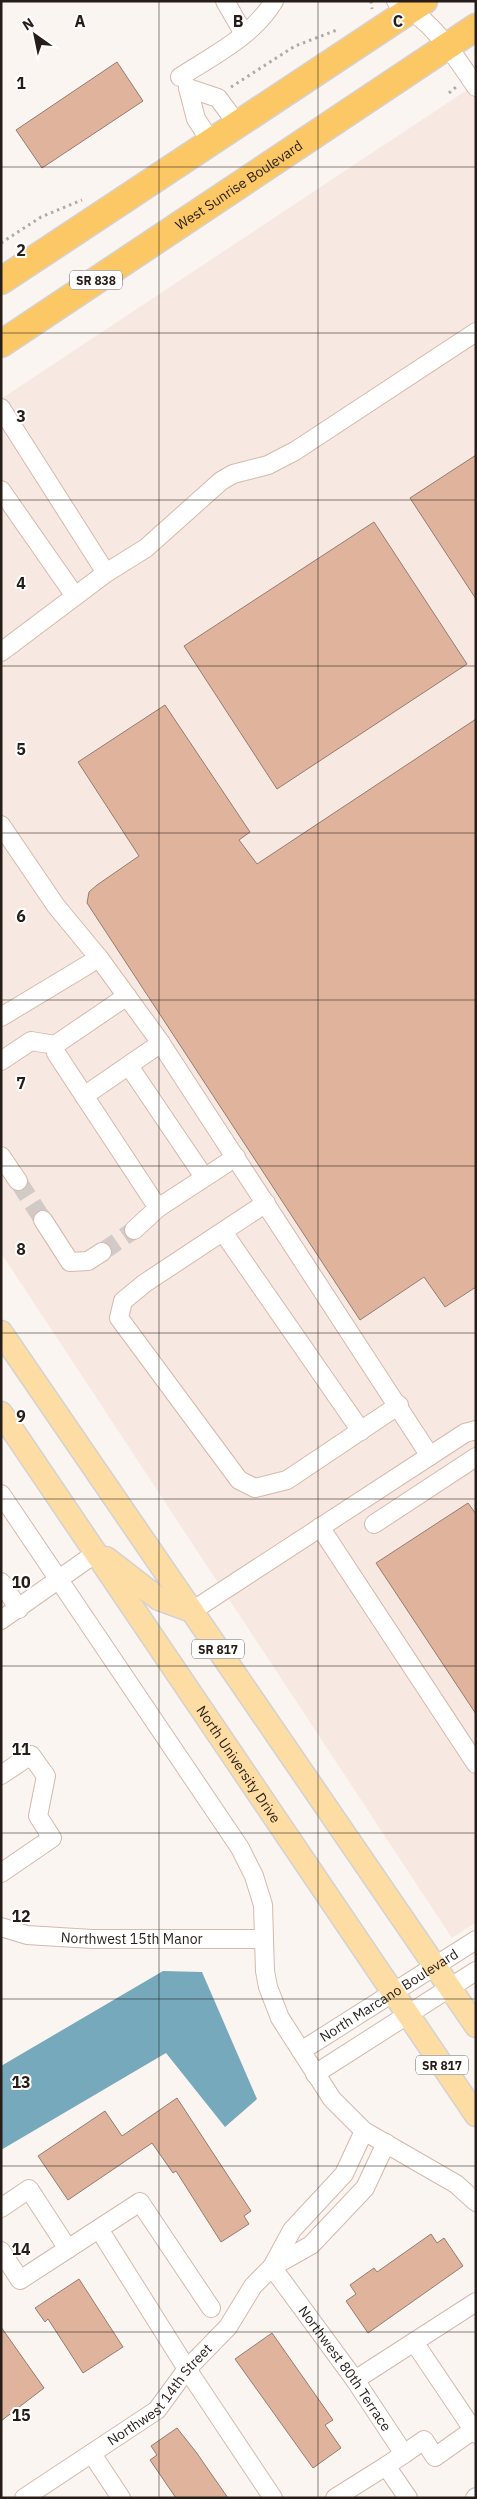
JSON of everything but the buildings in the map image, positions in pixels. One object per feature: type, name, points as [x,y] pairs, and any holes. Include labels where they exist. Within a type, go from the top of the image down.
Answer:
[{"type":"highway","points":[[1,281],[238,126],[410,3]]},
{"type":"highway","name":"West Sunrise Boulevard","points":[[1,344],[476,27]]},
{"type":"main road","name":"SR 817","points":[[1,1332],[476,2026]]},
{"type":"main road","name":"North University Drive","points":[[1,1413],[8,1437],[96,1553],[476,2115]]},
{"type":"main road","points":[[96,1553],[119,1567],[159,1599],[192,1611]]},
{"type":"street","points":[[225,1],[244,34]]},
{"type":"street","points":[[180,77],[244,34],[265,16],[274,1]]},
{"type":"street","points":[[410,3],[448,45],[476,88]]},
{"type":"street","points":[[212,143],[196,119],[188,88],[218,98],[238,126]]},
{"type":"street","points":[[1,652],[106,573],[146,548],[221,481],[233,474],[268,465],[295,451],[476,332]]},
{"type":"street","points":[[1,408],[106,573]]},
{"type":"street","points":[[1,490],[75,596]]},
{"type":"street","points":[[1,825],[56,906],[99,958],[161,1043],[399,1405],[430,1456]]},
{"type":"street","points":[[1,1017],[99,958]]},
{"type":"street","points":[[1,1061],[31,1041],[55,1045],[127,996]]},
{"type":"street","points":[[84,1096],[161,1043]]},
{"type":"street","points":[[55,1045],[56,1053],[158,1208]]},
{"type":"street","points":[[129,1066],[204,1178]]},
{"type":"street","points":[[1,1156],[18,1181]]},
{"type":"street","points":[[134,1230],[158,1208],[236,1157]]},
{"type":"street","points":[[266,1203],[145,1283],[123,1301],[119,1318],[239,1480],[255,1488],[287,1480],[399,1405]]},
{"type":"street","points":[[43,1220],[70,1262],[88,1260],[102,1252]]},
{"type":"street","points":[[223,1232],[361,1431]]},
{"type":"street","points":[[192,1611],[471,1431],[476,1449]]},
{"type":"street","points":[[374,1524],[476,1457]]},
{"type":"street","points":[[410,1469],[459,1468]]},
{"type":"street","points":[[1,1494],[240,1848],[254,1876],[262,1905],[268,1987],[280,2018],[315,2074],[332,2099],[364,2131],[456,2184],[476,2202]]},
{"type":"street","points":[[320,1527],[476,1764]]},
{"type":"street","points":[[1,1620],[96,1553]]},
{"type":"street","points":[[1,1582],[19,1608]]},
{"type":"street","points":[[1,1775],[31,1755],[46,1776],[38,1816],[52,1838],[1,1873]]},
{"type":"street","name":"Northwest 15th Manor","points":[[1,1927],[27,1935],[92,1939],[264,1939]]},
{"type":"street","name":"North Marcano Boulevard","points":[[301,2051],[476,1940]]},
{"type":"street","name":"North Marcano Boulevard","points":[[315,2074],[476,1971]]},
{"type":"street","name":"Northwest 14th Street","points":[[272,2267],[292,2230],[344,2174],[364,2131]]},
{"type":"street","name":"Northwest 14th Street","points":[[24,2498],[157,2410],[187,2369],[228,2327],[252,2286],[272,2267],[311,2245],[365,2188],[386,2143]]},
{"type":"street","points":[[1,2208],[29,2189],[68,2249]]},
{"type":"street","points":[[1,2251],[20,2280],[140,2202],[211,2308]]},
{"type":"street","points":[[99,2229],[187,2369],[273,2498]]},
{"type":"street","name":"Northwest 80th Terrace","points":[[272,2267],[355,2380],[404,2454]]},
{"type":"street","points":[[355,2380],[476,2302]]},
{"type":"street","points":[[335,2498],[424,2440],[435,2457],[475,2432],[414,2342]]},
{"type":"street","points":[[92,2454],[121,2498]]},
{"type":"street","points":[[386,2466],[408,2498]]},
{"type":"shaded area","points":[[476,84],[476,1922],[452,1938],[1,1253],[1,399]]},
{"type":"water","points":[[163,1971],[202,1972],[257,2099],[225,2127],[166,2053],[1,2150],[1,2066]]},
{"type":"tunnel","points":[[18,1181],[43,1220]]},
{"type":"tunnel","points":[[102,1252],[134,1230]]}]
